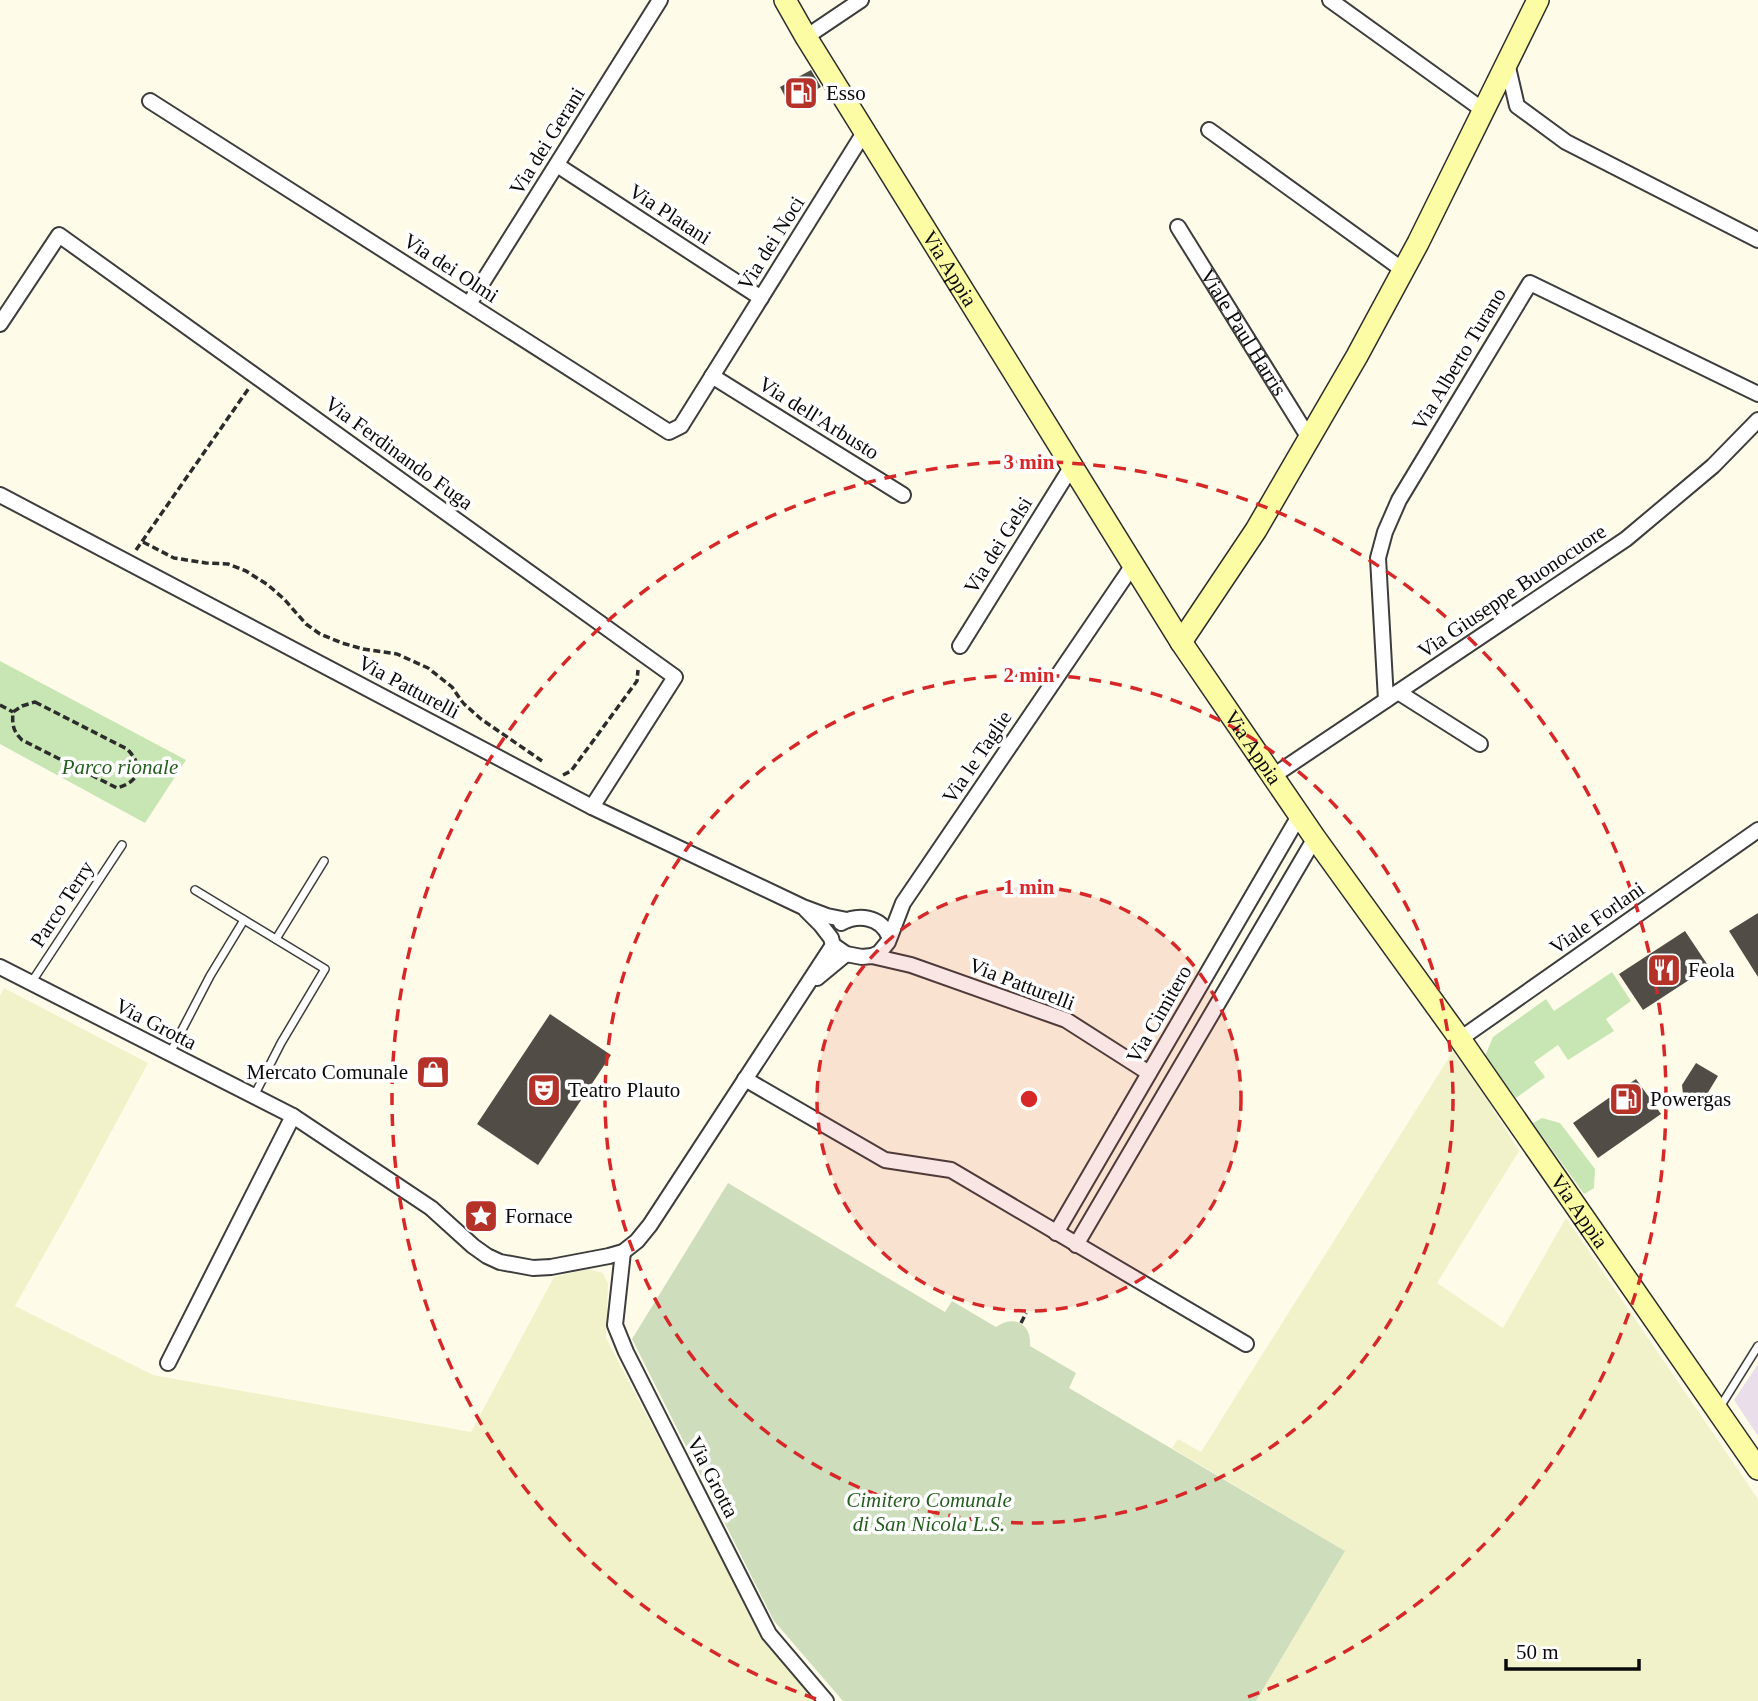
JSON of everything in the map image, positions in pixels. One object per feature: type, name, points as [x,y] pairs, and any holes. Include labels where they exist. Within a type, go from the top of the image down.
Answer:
[{"type":"street","name":"Via dei Gerani","points":[[469,304],[660,0]]},
{"type":"street","name":"Via Appia","points":[[785,0],[1181,642],[1299,816],[1460,1039],[1758,1469]]},
{"type":"street","points":[[806,37],[861,0]]},
{"type":"street","points":[[1330,0],[1483,110]]},
{"type":"street","points":[[1181,642],[1256,530],[1357,356],[1404,270],[1538,0]]},
{"type":"street","points":[[1507,63],[1517,106],[1566,142],[1758,240]]},
{"type":"street","name":"Via dei Olmi","points":[[150,101],[669,432],[681,426],[712,376]]},
{"type":"street","points":[[1209,130],[1404,270]]},
{"type":"street","name":"Via dei Noci","points":[[712,376],[865,131]]},
{"type":"street","name":"Via Platani","points":[[556,165],[761,298]]},
{"type":"street","name":"Viale Paul Harris","points":[[1178,227],[1309,438]]},
{"type":"street","name":"Via Ferdinando Fuga","points":[[0,324],[60,235],[675,677],[592,807]]},
{"type":"street","name":"Via Alberto Turano","points":[[1392,696],[1378,558],[1385,532],[1399,500],[1530,283],[1758,394]]},
{"type":"street","name":"Via dell'Arbusto","points":[[712,376],[903,495]]},
{"type":"street","name":"Via Giuseppe Buonocuore","points":[[1273,776],[1626,539],[1713,466],[1758,420]]},
{"type":"street","name":"Via dei Gelsi","points":[[960,646],[1072,466]]},
{"type":"street","name":"Via Patturelli","points":[[0,495],[592,807],[803,907],[847,920],[859,917],[875,921],[886,929],[889,939],[911,965]]},
{"type":"street","name":"Via le Taglie","points":[[889,939],[903,903],[1133,565]]},
{"type":"street","points":[[1392,696],[1480,744]]},
{"type":"street","name":"Via Cimitero","points":[[1056,1233],[1299,816]]},
{"type":"street","name":"Viale Forlani","points":[[1460,1039],[1758,830]]},
{"type":"street","points":[[1076,1245],[1315,838]]},
{"type":"street","name":"Via le Taglie","points":[[875,921],[903,903]]},
{"type":"street","name":"Via Patturelli","points":[[803,907],[821,925],[832,942],[846,954],[872,956],[911,965],[1066,1020],[1149,1073]]},
{"type":"street","points":[[623,1252],[638,1241],[650,1225],[807,985],[832,942],[836,927],[847,920]]},
{"type":"street","points":[[872,956],[879,953],[889,939]]},
{"type":"street","points":[[807,985],[846,954]]},
{"type":"street","name":"Via Grotta","points":[[0,967],[293,1116],[431,1208],[487,1256],[500,1262],[533,1268],[551,1267],[623,1252],[615,1325],[626,1352],[769,1634],[826,1701]]},
{"type":"street","points":[[746,1079],[885,1160],[951,1170],[1246,1344]]},
{"type":"street","points":[[168,1363],[293,1116]]},
{"type":"lane","name":"Parco Terry","points":[[30,984],[122,845]]},
{"type":"lane","points":[[276,939],[324,862]]},
{"type":"lane","points":[[195,890],[326,969],[281,1044],[254,1097]]},
{"type":"lane","points":[[170,1054],[210,976],[244,920]]},
{"type":"lane","points":[[1718,1411],[1758,1346]]},
{"type":"path","points":[[126,545],[137,550],[257,377]]},
{"type":"path","points":[[142,542],[174,558],[228,564],[246,571],[276,592],[306,624],[320,634],[363,649],[397,654],[414,660],[452,687],[463,703],[481,719],[549,766]]},
{"type":"path","points":[[555,771],[563,775],[570,772],[637,681],[638,671],[635,664]]},
{"type":"path","points":[[35,702],[127,749],[137,762],[138,770],[134,779],[117,788],[22,740],[12,725],[13,712],[35,702]]},
{"type":"path","points":[[0,705],[13,712]]},
{"type":"path","points":[[1021,1323],[1026,1313]]},
{"type":"shaded area","points":[[1758,1364],[1758,1436],[1734,1400]]},
{"type":"green space","name":"Parco rionale","points":[[0,661],[186,760],[145,823],[0,744]]},
{"type":"green space","points":[[1612,972],[1631,1001],[1606,1019],[1614,1031],[1568,1060],[1558,1045],[1534,1062],[1545,1077],[1516,1098],[1485,1056],[1493,1037],[1546,999],[1554,1011]]},
{"type":"green space","points":[[4,988],[148,1063],[15,1306],[153,1375],[471,1432],[554,1277],[588,1269],[603,1273],[608,1284],[606,1338],[729,1572],[768,1640],[821,1701],[0,1701],[0,996]]},
{"type":"green space","points":[[1455,1048],[1519,1151],[1437,1283],[1503,1328],[1566,1218],[1758,1499],[1758,1701],[1256,1701],[1345,1551],[1172,1448],[1178,1439],[1201,1452]]},
{"type":"green space","points":[[1542,1118],[1560,1123],[1595,1169],[1594,1188],[1584,1194],[1533,1123]]},
{"type":"green space","name":"Cimitero Comunale di San Nicola L.S.","points":[[728,1183],[945,1312],[952,1301],[996,1327],[1009,1321],[1020,1323],[1028,1332],[1030,1346],[1076,1373],[1069,1388],[1345,1551],[1256,1701],[843,1701],[774,1621],[632,1339]]},
{"type":"building","points":[[811,70],[821,87],[789,104],[780,87]]},
{"type":"building","points":[[1758,913],[1758,977],[1729,931]]},
{"type":"building","name":"Feola","points":[[1685,931],[1709,967],[1643,1010],[1619,974]]},
{"type":"building","name":"Teatro Plauto","points":[[550,1014],[611,1055],[538,1165],[477,1124]]},
{"type":"building","points":[[1696,1063],[1718,1076],[1701,1104],[1683,1094],[1682,1085]]},
{"type":"building","points":[[1636,1079],[1661,1114],[1598,1158],[1573,1123]]},
{"type":"place","name":"Esso","points":[[801,93]]},
{"type":"place","name":"Feola","points":[[1664,970]]},
{"type":"place","name":"Mercato Comunale","points":[[433,1072]]},
{"type":"place","name":"Teatro Plauto","points":[[544,1090]]},
{"type":"place","name":"Powergas","points":[[1626,1099]]},
{"type":"place","name":"Fornace","points":[[481,1216]]}]
